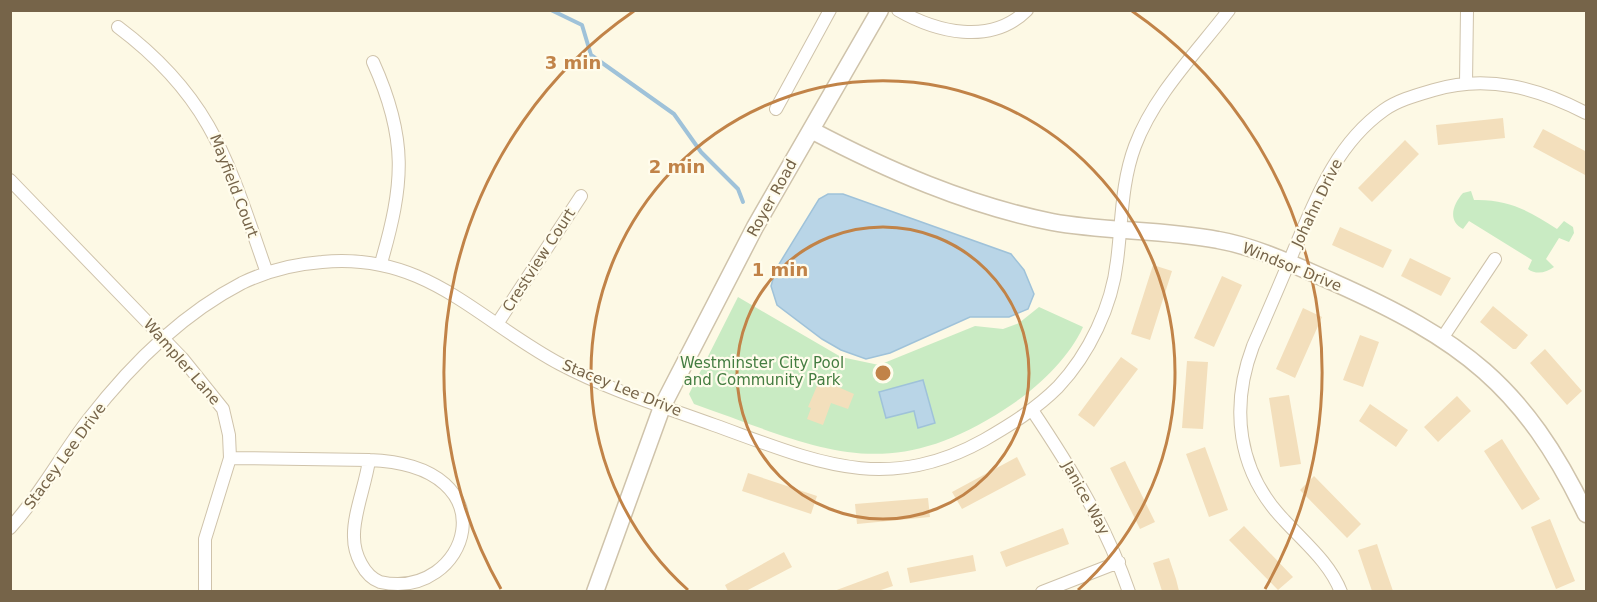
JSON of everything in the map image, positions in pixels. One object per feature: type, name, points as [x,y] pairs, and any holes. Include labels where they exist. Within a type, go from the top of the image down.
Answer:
[{"type":"street","points":[[776,109],[830,10]]},
{"type":"street","name":"Royer Road","points":[[595,591],[663,407],[722,288],[880,10]]},
{"type":"street","points":[[898,10],[930,27],[958,32],[1000,26],[1027,10]]},
{"type":"street","name":"Stacey Lee Drive","points":[[10,528],[41,491],[88,420],[163,339],[218,297],[267,273],[298,265],[336,260],[381,262],[438,286],[531,348],[584,376],[663,407],[824,463],[879,471],[911,467],[954,454],[1032,410],[1058,386],[1078,362],[1096,329],[1109,296],[1117,266],[1127,170],[1142,129],[1157,103],[1229,10]]},
{"type":"street","points":[[1466,83],[1467,10]]},
{"type":"street","name":"Mayfield Court","points":[[118,27],[156,59],[181,85],[206,118],[228,164],[267,273]]},
{"type":"street","points":[[373,62],[388,97],[400,148],[399,187],[393,222],[381,262]]},
{"type":"street","name":"Johahn Drive","points":[[1341,591],[1332,573],[1281,518],[1256,483],[1245,459],[1240,432],[1239,407],[1245,366],[1328,174],[1354,136],[1385,110],[1399,102],[1444,87],[1466,83],[1524,87],[1553,97],[1587,113]]},
{"type":"street","name":"Windsor Drive","points":[[811,130],[906,177],[967,198],[1052,222],[1167,231],[1221,240],[1288,263],[1398,312],[1443,337],[1489,374],[1540,430],[1568,475],[1587,514]]},
{"type":"street","name":"Wampler Lane","points":[[10,180],[203,381],[223,409],[230,435],[230,458],[205,539],[205,591]]},
{"type":"street","name":"Crestview Court","points":[[497,324],[581,196]]},
{"type":"street","points":[[1443,337],[1495,259]]},
{"type":"street","name":"Janice Way","points":[[1032,410],[1077,477],[1102,522],[1129,591]]},
{"type":"street","points":[[230,458],[369,460],[406,464],[423,471],[448,487],[457,500],[462,516],[459,547],[452,561],[440,576],[427,584],[403,588],[388,585],[373,579],[363,568],[354,537],[369,460]]},
{"type":"street","points":[[1042,591],[1119,562]]},
{"type":"green space","points":[[1471,191],[1474,200],[1486,200],[1518,207],[1557,229],[1564,221],[1573,227],[1574,233],[1569,242],[1559,238],[1546,259],[1554,267],[1548,271],[1531,271],[1528,269],[1532,260],[1469,221],[1463,229],[1458,226],[1453,217],[1454,207],[1463,193]]},
{"type":"green space","name":"Westminster City Pool and Community Park","points":[[738,297],[841,357],[879,365],[975,326],[1003,329],[1019,323],[1039,307],[1083,327],[1060,362],[1028,393],[962,433],[923,448],[886,453],[850,452],[777,434],[694,404],[689,394]]},
{"type":"water","points":[[828,194],[843,194],[1011,254],[1024,270],[1034,294],[1028,309],[1009,317],[970,317],[890,353],[866,359],[841,350],[822,339],[777,305],[771,286],[776,269],[819,199]]},
{"type":"water","points":[[923,380],[935,423],[918,428],[914,411],[886,418],[879,392]]},
{"type":"building","points":[[1503,118],[1505,138],[1438,145],[1436,125]]},
{"type":"building","points":[[1543,129],[1587,152],[1587,176],[1533,147]]},
{"type":"building","points":[[1405,140],[1419,154],[1372,202],[1358,188]]},
{"type":"building","points":[[1340,227],[1392,250],[1383,268],[1332,245]]},
{"type":"building","points":[[1410,258],[1451,278],[1441,296],[1401,276]]},
{"type":"building","points":[[1153,265],[1172,271],[1150,340],[1131,334]]},
{"type":"building","points":[[1222,276],[1242,285],[1214,347],[1194,338]]},
{"type":"building","points":[[1493,306],[1528,335],[1516,349],[1513,349],[1480,322]]},
{"type":"building","points":[[1303,308],[1322,317],[1295,378],[1276,369]]},
{"type":"building","points":[[1360,335],[1379,342],[1363,387],[1343,380]]},
{"type":"building","points":[[1545,349],[1582,391],[1567,405],[1530,363]]},
{"type":"building","points":[[1121,357],[1138,369],[1094,427],[1078,415]]},
{"type":"building","points":[[1187,361],[1208,362],[1203,429],[1182,428]]},
{"type":"building","points":[[820,379],[854,394],[848,409],[831,403],[823,425],[807,419],[811,408],[808,407]]},
{"type":"building","points":[[1289,395],[1301,464],[1280,467],[1269,398]]},
{"type":"building","points":[[1457,396],[1471,411],[1438,442],[1424,427]]},
{"type":"building","points":[[1370,404],[1408,430],[1396,447],[1359,421]]},
{"type":"building","points":[[1502,439],[1540,499],[1522,510],[1484,451]]},
{"type":"building","points":[[1205,447],[1228,510],[1209,517],[1186,454]]},
{"type":"building","points":[[1017,457],[1026,475],[962,509],[952,492]]},
{"type":"building","points":[[1125,461],[1155,522],[1140,529],[1110,468]]},
{"type":"building","points":[[748,473],[817,496],[811,514],[742,491]]},
{"type":"building","points":[[1314,476],[1361,524],[1347,538],[1300,490]]},
{"type":"building","points":[[928,498],[930,517],[857,524],[855,504]]},
{"type":"building","points":[[1550,519],[1575,581],[1556,589],[1531,527]]},
{"type":"building","points":[[1244,526],[1293,577],[1278,590],[1229,540]]},
{"type":"building","points":[[1063,528],[1069,544],[1006,567],[1000,552]]},
{"type":"building","points":[[1377,544],[1393,591],[1372,591],[1358,550]]},
{"type":"building","points":[[784,552],[792,567],[746,591],[728,591],[725,585]]},
{"type":"building","points":[[973,555],[976,571],[910,583],[907,568]]},
{"type":"building","points":[[1169,558],[1179,591],[1162,591],[1153,563]]},
{"type":"building","points":[[888,571],[893,586],[878,591],[834,591]]},
{"type":"waterway","points":[[551,10],[582,25],[591,55],[674,114],[701,152],[738,189],[743,202]]}]
